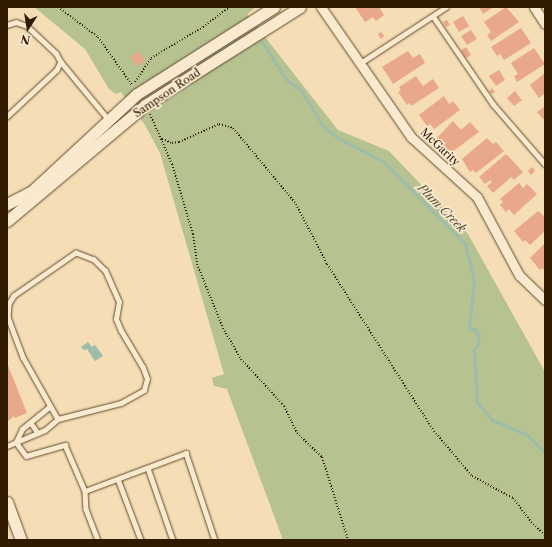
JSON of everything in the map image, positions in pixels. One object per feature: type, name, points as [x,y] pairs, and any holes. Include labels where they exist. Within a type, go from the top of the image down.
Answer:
[{"type":"street","name":"Sampson Road","points":[[7,204],[31,192],[137,94],[274,7]]},
{"type":"street","name":"Sampson Road","points":[[7,221],[145,105],[300,7]]},
{"type":"street","name":"McGarity","points":[[321,7],[359,64],[411,137],[477,197],[519,275],[545,300]]},
{"type":"street","points":[[534,7],[545,24]]},
{"type":"street","points":[[7,502],[21,540]]},
{"type":"lane","points":[[359,64],[446,7]]},
{"type":"lane","points":[[433,16],[493,104],[545,164]]},
{"type":"lane","points":[[7,25],[16,22],[27,26],[56,53],[60,62],[109,120]]},
{"type":"lane","points":[[7,117],[57,70],[60,62]]},
{"type":"lane","points":[[7,446],[38,432],[58,419],[100,409],[137,396],[144,390],[147,379],[131,345],[121,331],[116,318],[119,302],[105,271],[94,260],[76,253],[14,296],[8,304],[8,317],[23,357],[47,397],[50,406],[58,419]]},
{"type":"lane","points":[[16,442],[22,429],[50,406]]},
{"type":"lane","points":[[31,423],[38,432]]},
{"type":"lane","points":[[16,442],[26,456],[65,446],[85,491],[86,509],[98,540]]},
{"type":"lane","points":[[85,491],[186,453],[215,540]]},
{"type":"lane","points":[[148,468],[173,540]]},
{"type":"lane","points":[[118,479],[141,540]]},
{"type":"path","points":[[58,7],[98,37],[137,94]]},
{"type":"path","points":[[137,94],[134,83],[151,58],[203,27],[230,7]]},
{"type":"path","points":[[145,105],[162,139],[193,234],[197,264],[220,323],[241,359],[284,406],[297,433],[322,457],[348,540]]},
{"type":"path","points":[[162,139],[172,143],[179,142],[215,125],[233,128],[296,204],[331,270],[439,437],[472,476],[513,498],[531,522],[545,535]]},
{"type":"green space","points":[[34,7],[256,7],[247,14],[338,130],[389,151],[468,234],[545,372],[545,540],[283,540],[227,389],[214,386],[212,378],[224,374],[160,153],[145,125],[121,92],[116,94],[109,89],[85,49]]},
{"type":"shaded area","points":[[88,342],[92,347],[95,345],[103,356],[95,361],[87,349],[84,350],[81,347]]},
{"type":"building","points":[[355,7],[379,7],[384,15],[376,21],[373,17],[365,22]]},
{"type":"building","points":[[479,7],[494,7],[483,14]]},
{"type":"building","points":[[506,7],[519,22],[491,41],[487,35],[491,32],[484,22]]},
{"type":"building","points":[[463,16],[469,26],[459,32],[453,22]]},
{"type":"building","points":[[447,20],[450,25],[446,27],[443,22]]},
{"type":"building","points":[[521,28],[531,43],[504,60],[500,54],[497,56],[491,47]]},
{"type":"building","points":[[471,30],[477,39],[467,45],[461,36]]},
{"type":"building","points":[[381,32],[384,36],[381,39],[378,34]]},
{"type":"building","points":[[466,47],[471,55],[466,58],[461,50]]},
{"type":"building","points":[[534,48],[545,64],[517,82],[514,76],[518,74],[511,63]]},
{"type":"building","points":[[408,51],[413,58],[420,54],[425,63],[393,84],[382,67]]},
{"type":"building","points":[[139,52],[145,61],[137,66],[130,57]]},
{"type":"building","points":[[499,70],[505,80],[496,86],[489,76]]},
{"type":"building","points":[[545,73],[545,93],[539,98],[530,85]]},
{"type":"building","points":[[416,76],[423,86],[433,79],[439,88],[411,106],[410,103],[407,105],[398,92],[401,90],[399,87]]},
{"type":"building","points":[[492,88],[495,92],[492,94],[489,91]]},
{"type":"building","points":[[515,91],[522,100],[514,106],[507,98]]},
{"type":"building","points":[[444,96],[449,104],[453,101],[460,110],[434,129],[430,124],[427,126],[419,115]]},
{"type":"building","points":[[545,106],[545,119],[544,120],[537,112]]},
{"type":"building","points":[[453,121],[461,130],[470,122],[479,132],[452,152],[450,150],[447,152],[436,139]]},
{"type":"building","points":[[487,138],[493,144],[496,142],[504,151],[476,173],[473,170],[470,172],[462,159]]},
{"type":"building","points":[[506,154],[523,172],[514,180],[511,177],[493,193],[487,186],[492,182],[490,180],[485,184],[479,177]]},
{"type":"building","points":[[532,167],[535,171],[531,175],[528,171]]},
{"type":"building","points":[[519,183],[523,188],[527,184],[537,194],[514,215],[509,209],[506,212],[500,205],[503,202],[500,199]]},
{"type":"building","points":[[538,211],[545,217],[545,231],[530,245],[525,240],[523,242],[514,231]]},
{"type":"building","points":[[545,243],[545,271],[542,268],[540,270],[530,258]]},
{"type":"building","points":[[7,363],[27,413],[15,418],[14,416],[7,422]]},
{"type":"waterway","name":"Plum Creek","points":[[262,42],[287,80],[300,89],[323,126],[338,138],[383,161],[465,244],[474,280],[469,329],[475,329],[478,335],[478,345],[474,349],[477,402],[492,420],[527,435],[545,453]]}]
